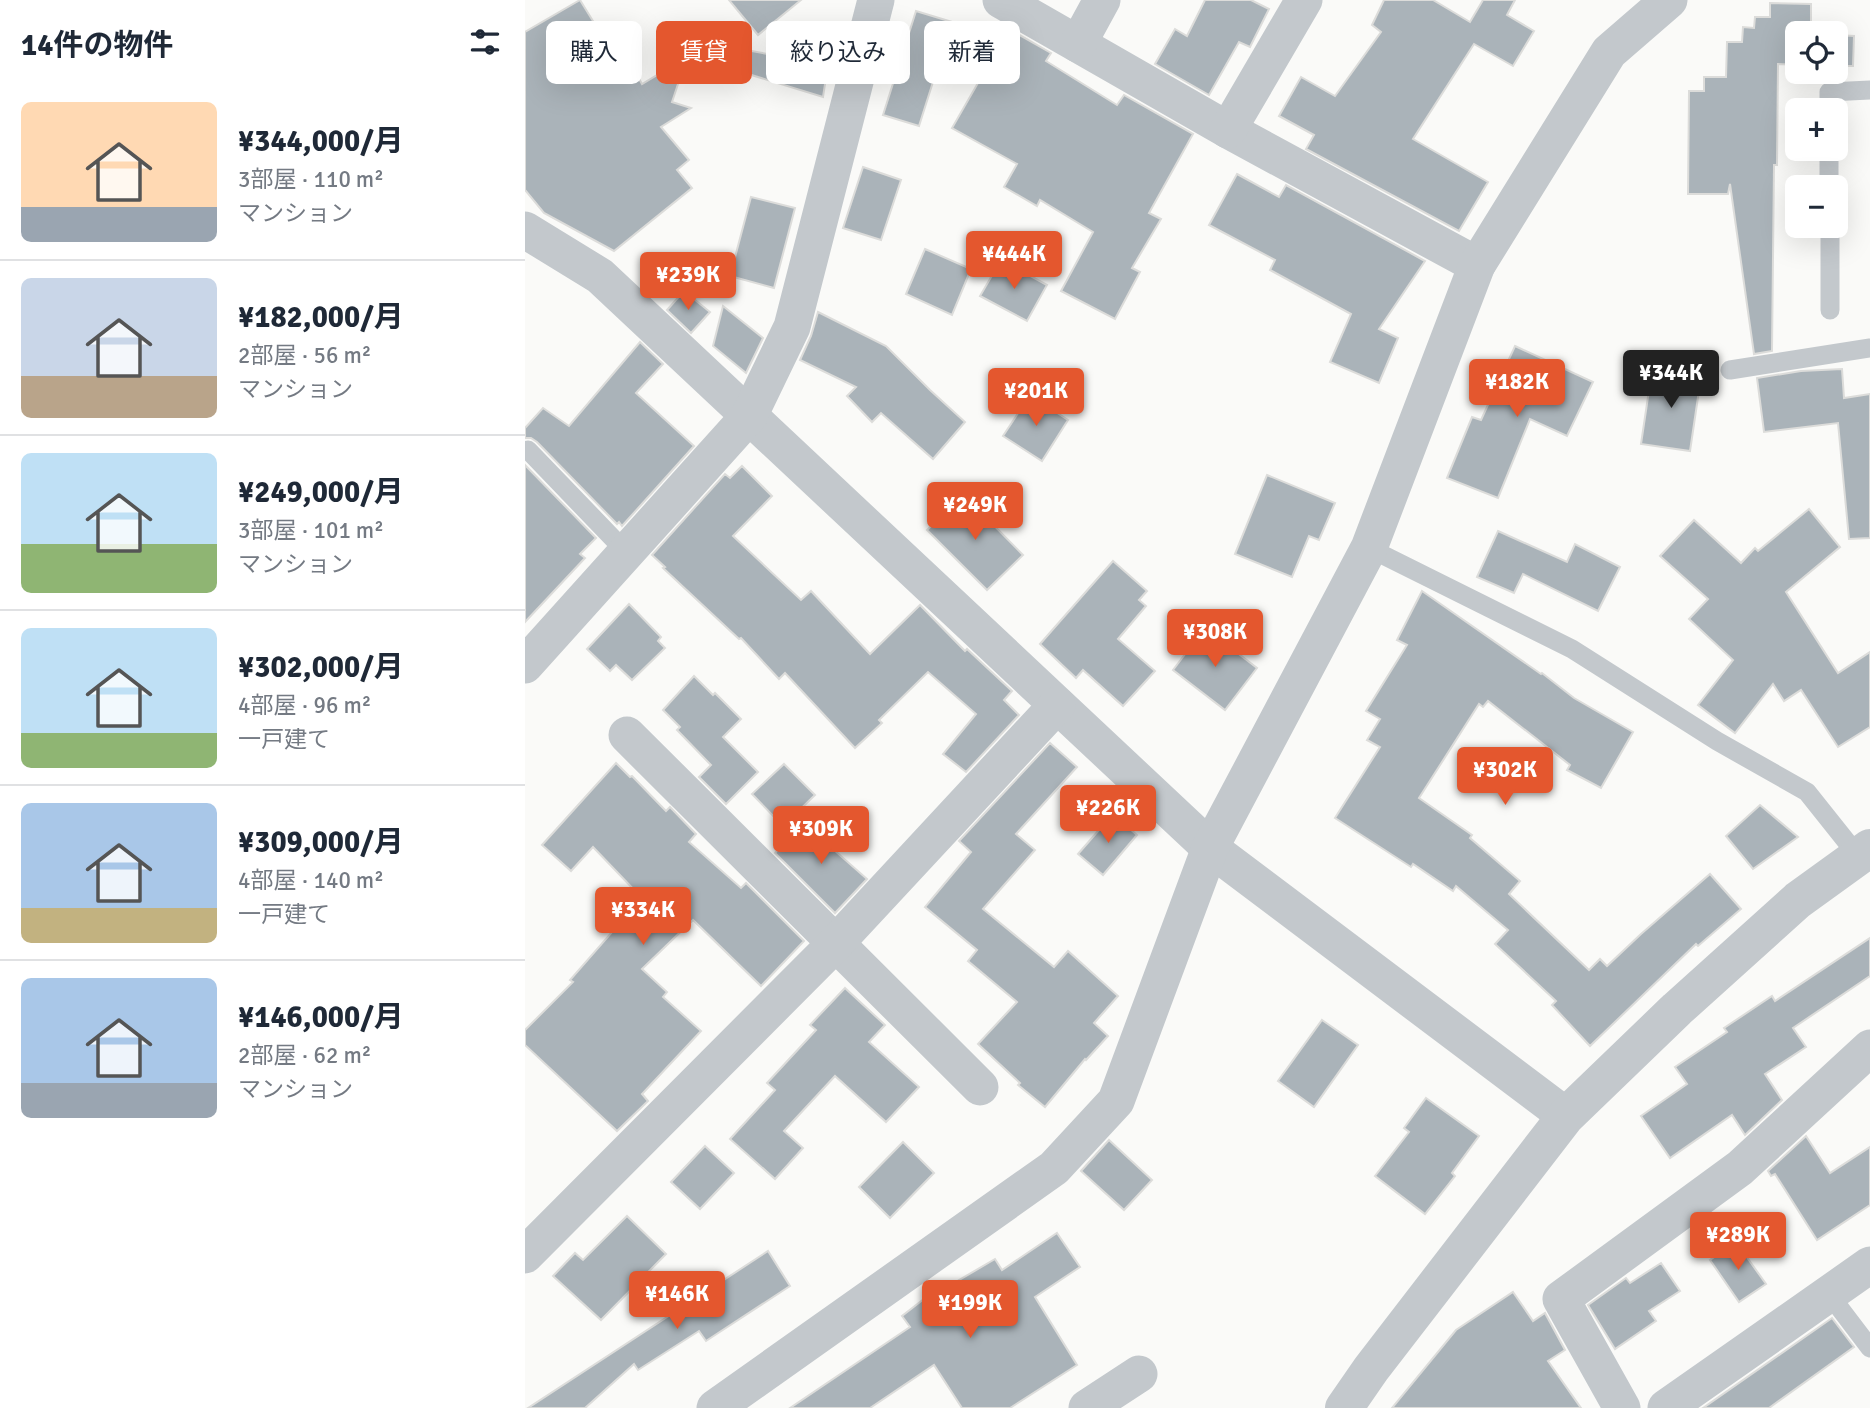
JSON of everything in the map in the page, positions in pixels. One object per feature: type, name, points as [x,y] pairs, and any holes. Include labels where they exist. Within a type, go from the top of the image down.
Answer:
[{"type":"street","points":[[525,666],[749,416],[792,327],[876,0]]},
{"type":"street","points":[[1001,0],[1229,130],[1477,265]]},
{"type":"street","points":[[1078,44],[1102,0]]},
{"type":"street","points":[[1229,130],[1304,0]]},
{"type":"street","points":[[715,1408],[1055,1168],[1116,1101],[1210,848],[1369,548],[1477,265],[1609,52],[1669,0]]},
{"type":"street","points":[[525,230],[600,276],[1210,848],[1566,1115]]},
{"type":"street","points":[[525,1255],[835,944],[1057,705]]},
{"type":"street","points":[[627,735],[980,1087]]},
{"type":"street","points":[[1344,1408],[1370,1369],[1566,1115],[1677,1009],[1798,900],[1864,852]]},
{"type":"street","points":[[1622,1408],[1561,1299],[1739,1168],[1870,1048]]},
{"type":"street","points":[[1666,1408],[1870,1265]]},
{"type":"street","points":[[1087,1408],[1139,1374]]},
{"type":"lane","points":[[1829,98],[1829,92],[1870,90]]},
{"type":"lane","points":[[1830,238],[1830,310]]},
{"type":"lane","points":[[1730,370],[1870,348]]},
{"type":"lane","points":[[528,450],[627,553]]},
{"type":"lane","points":[[1369,548],[1572,649],[1717,741],[1807,792],[1864,852]]},
{"type":"lane","points":[[1829,1294],[1870,1348]]},
{"type":"building","points":[[580,0],[593,21],[546,21],[546,84],[642,84],[656,76],[656,84],[678,84],[672,102],[691,108],[661,127],[689,160],[677,170],[692,188],[614,251],[544,213],[525,190],[525,32]]},
{"type":"building","points":[[729,0],[801,0],[775,21],[766,21],[766,28],[758,35],[752,28],[752,21],[746,21]]},
{"type":"building","points":[[1205,0],[1251,0],[1269,9],[1250,47],[1239,42],[1209,95],[1155,64],[1175,29],[1187,36]]},
{"type":"building","points":[[1384,0],[1433,0],[1470,22],[1483,0],[1515,0],[1507,15],[1534,31],[1513,66],[1474,44],[1413,139],[1488,182],[1459,231],[1306,149],[1314,135],[1279,116],[1301,77],[1335,96],[1381,32],[1372,25]]},
{"type":"building","points":[[1770,3],[1811,4],[1811,21],[1785,21],[1785,64],[1778,64],[1777,165],[1774,165],[1772,351],[1754,354],[1730,184],[1728,194],[1688,194],[1689,91],[1704,91],[1704,77],[1726,77],[1727,42],[1742,42],[1743,27],[1754,28],[1755,17],[1770,17]]},
{"type":"building","points":[[916,11],[949,21],[924,21],[924,84],[932,84],[919,126],[883,115],[893,84],[910,84],[910,30]]},
{"type":"building","points":[[1020,35],[1051,53],[1046,61],[1117,105],[1124,95],[1193,134],[1149,213],[1161,219],[1132,268],[1140,272],[1115,319],[1061,291],[1093,232],[1040,200],[1037,206],[1004,187],[1017,164],[952,128],[977,84],[1020,84]]},
{"type":"building","points":[[1848,36],[1854,36],[1853,66],[1848,66]]},
{"type":"building","points":[[752,51],[766,54],[766,79],[752,75]]},
{"type":"building","points":[[781,84],[825,84],[823,97]]},
{"type":"building","points":[[863,167],[901,180],[881,240],[843,228]]},
{"type":"building","points":[[1237,174],[1279,197],[1286,185],[1425,261],[1379,329],[1398,338],[1379,383],[1330,362],[1351,314],[1270,270],[1275,260],[1209,225]]},
{"type":"building","points":[[751,197],[795,208],[774,288],[730,276]]},
{"type":"building","points":[[925,249],[971,269],[952,315],[906,294]]},
{"type":"building","points":[[1001,260],[1047,285],[1027,321],[980,296]]},
{"type":"building","points":[[684,291],[710,312],[691,333],[667,310]]},
{"type":"building","points":[[723,306],[763,338],[746,373],[713,346]]},
{"type":"building","points":[[818,312],[886,346],[965,422],[933,459],[881,413],[872,422],[847,396],[856,387],[800,360]]},
{"type":"building","points":[[640,342],[663,364],[636,393],[694,446],[622,526],[537,442],[525,438],[525,428],[543,408],[569,426]]},
{"type":"building","points":[[1515,346],[1593,382],[1567,436],[1530,419],[1498,498],[1447,478],[1472,417],[1481,420]]},
{"type":"building","points":[[1842,369],[1844,398],[1870,394],[1870,538],[1849,539],[1838,423],[1764,432],[1757,378],[1801,371]]},
{"type":"building","points":[[1652,370],[1701,377],[1690,451],[1641,444]]},
{"type":"building","points":[[1030,395],[1068,420],[1042,461],[1003,436]]},
{"type":"building","points":[[525,465],[596,538],[580,554],[585,558],[525,622]]},
{"type":"building","points":[[742,466],[772,496],[733,536],[801,600],[811,591],[870,654],[920,605],[965,651],[967,649],[1012,691],[1004,700],[1019,715],[966,772],[943,754],[976,714],[928,672],[879,720],[882,723],[855,748],[785,673],[779,679],[741,638],[652,555],[725,474],[730,478]]},
{"type":"building","points":[[1267,475],[1335,503],[1319,540],[1309,536],[1292,577],[1235,554]]},
{"type":"building","points":[[964,495],[1023,555],[987,590],[927,530]]},
{"type":"building","points":[[1809,509],[1840,547],[1786,592],[1838,673],[1870,652],[1870,727],[1838,747],[1801,690],[1784,701],[1773,684],[1735,733],[1698,705],[1733,660],[1689,619],[1708,599],[1660,556],[1694,520],[1741,563],[1755,548],[1758,551]]},
{"type":"building","points":[[1498,531],[1567,562],[1575,544],[1620,567],[1598,611],[1523,574],[1514,593],[1477,577]]},
{"type":"building","points":[[1113,561],[1147,591],[1139,600],[1146,606],[1118,639],[1155,671],[1123,706],[1083,670],[1076,678],[1040,644]]},
{"type":"building","points":[[1422,591],[1574,698],[1633,732],[1601,788],[1567,770],[1570,765],[1488,701],[1483,707],[1479,704],[1419,798],[1472,835],[1470,838],[1520,881],[1509,894],[1589,970],[1600,959],[1607,966],[1710,874],[1741,909],[1698,946],[1696,944],[1590,1046],[1552,1005],[1556,1001],[1495,944],[1508,930],[1456,886],[1453,891],[1335,818],[1380,747],[1367,740],[1380,719],[1366,711],[1407,645],[1397,640]]},
{"type":"building","points":[[629,604],[661,637],[658,641],[665,648],[632,680],[616,665],[610,671],[587,649]]},
{"type":"building","points":[[1205,628],[1257,668],[1225,710],[1173,670]]},
{"type":"building","points":[[694,676],[741,719],[723,737],[758,772],[726,804],[699,777],[711,765],[677,730],[680,727],[663,710]]},
{"type":"building","points":[[1050,743],[1077,767],[1016,834],[1035,850],[983,909],[1054,967],[1068,951],[1118,996],[1094,1023],[1108,1036],[1045,1107],[1018,1085],[1020,1083],[978,1044],[1017,1002],[968,961],[977,950],[925,907],[971,852],[959,841]]},
{"type":"building","points":[[616,763],[666,811],[670,807],[696,834],[689,842],[741,888],[746,883],[804,941],[761,986],[693,920],[642,969],[667,992],[663,997],[701,1031],[642,1094],[648,1101],[617,1131],[525,1045],[525,1030],[573,982],[570,980],[627,915],[623,912],[640,896],[593,847],[571,871],[542,845]]},
{"type":"building","points":[[784,764],[815,795],[783,826],[752,794]]},
{"type":"building","points":[[1760,805],[1798,837],[1753,869],[1726,836]]},
{"type":"building","points":[[1113,814],[1137,835],[1103,875],[1078,854]]},
{"type":"building","points":[[809,818],[830,838],[826,843],[867,879],[835,913],[775,853]]},
{"type":"building","points":[[1870,938],[1870,976],[1793,1028],[1806,1047],[1765,1074],[1782,1100],[1745,1135],[1732,1115],[1670,1158],[1641,1116],[1687,1084],[1675,1067],[1727,1032],[1724,1028],[1772,996],[1775,1001]]},
{"type":"building","points":[[845,988],[885,1025],[869,1042],[919,1087],[886,1122],[835,1076],[784,1131],[803,1148],[775,1179],[730,1139],[775,1090],[767,1083],[816,1030],[810,1025]]},
{"type":"building","points":[[1322,1020],[1358,1045],[1314,1107],[1278,1081]]},
{"type":"building","points":[[1426,1098],[1479,1136],[1452,1173],[1455,1176],[1425,1214],[1375,1176],[1409,1132],[1404,1128]]},
{"type":"building","points":[[1806,1136],[1830,1173],[1870,1147],[1870,1205],[1817,1240],[1775,1174],[1771,1176],[1768,1171]]},
{"type":"building","points":[[1109,1140],[1152,1180],[1124,1210],[1081,1171]]},
{"type":"building","points":[[903,1142],[934,1173],[890,1218],[859,1187]]},
{"type":"building","points":[[705,1146],[734,1173],[700,1209],[671,1182]]},
{"type":"building","points":[[627,1216],[666,1254],[601,1320],[553,1276],[575,1253],[583,1260]]},
{"type":"building","points":[[1057,1233],[1080,1267],[1035,1297],[1077,1365],[1010,1408],[962,1408],[934,1365],[870,1408],[790,1408],[910,1327],[902,1316],[929,1295],[930,1297],[995,1259],[1002,1270]]},
{"type":"building","points":[[1736,1242],[1766,1284],[1739,1302],[1710,1260]]},
{"type":"building","points":[[768,1251],[790,1286],[706,1341],[699,1331],[638,1370],[634,1364],[585,1408],[528,1408]]},
{"type":"building","points":[[1661,1263],[1680,1291],[1649,1311],[1656,1321],[1615,1349],[1588,1305],[1626,1278],[1630,1283]]},
{"type":"building","points":[[1513,1292],[1533,1321],[1545,1313],[1565,1350],[1548,1361],[1581,1408],[1392,1408],[1456,1330]]},
{"type":"building","points":[[1832,1318],[1854,1347],[1769,1408],[1703,1408]]}]
